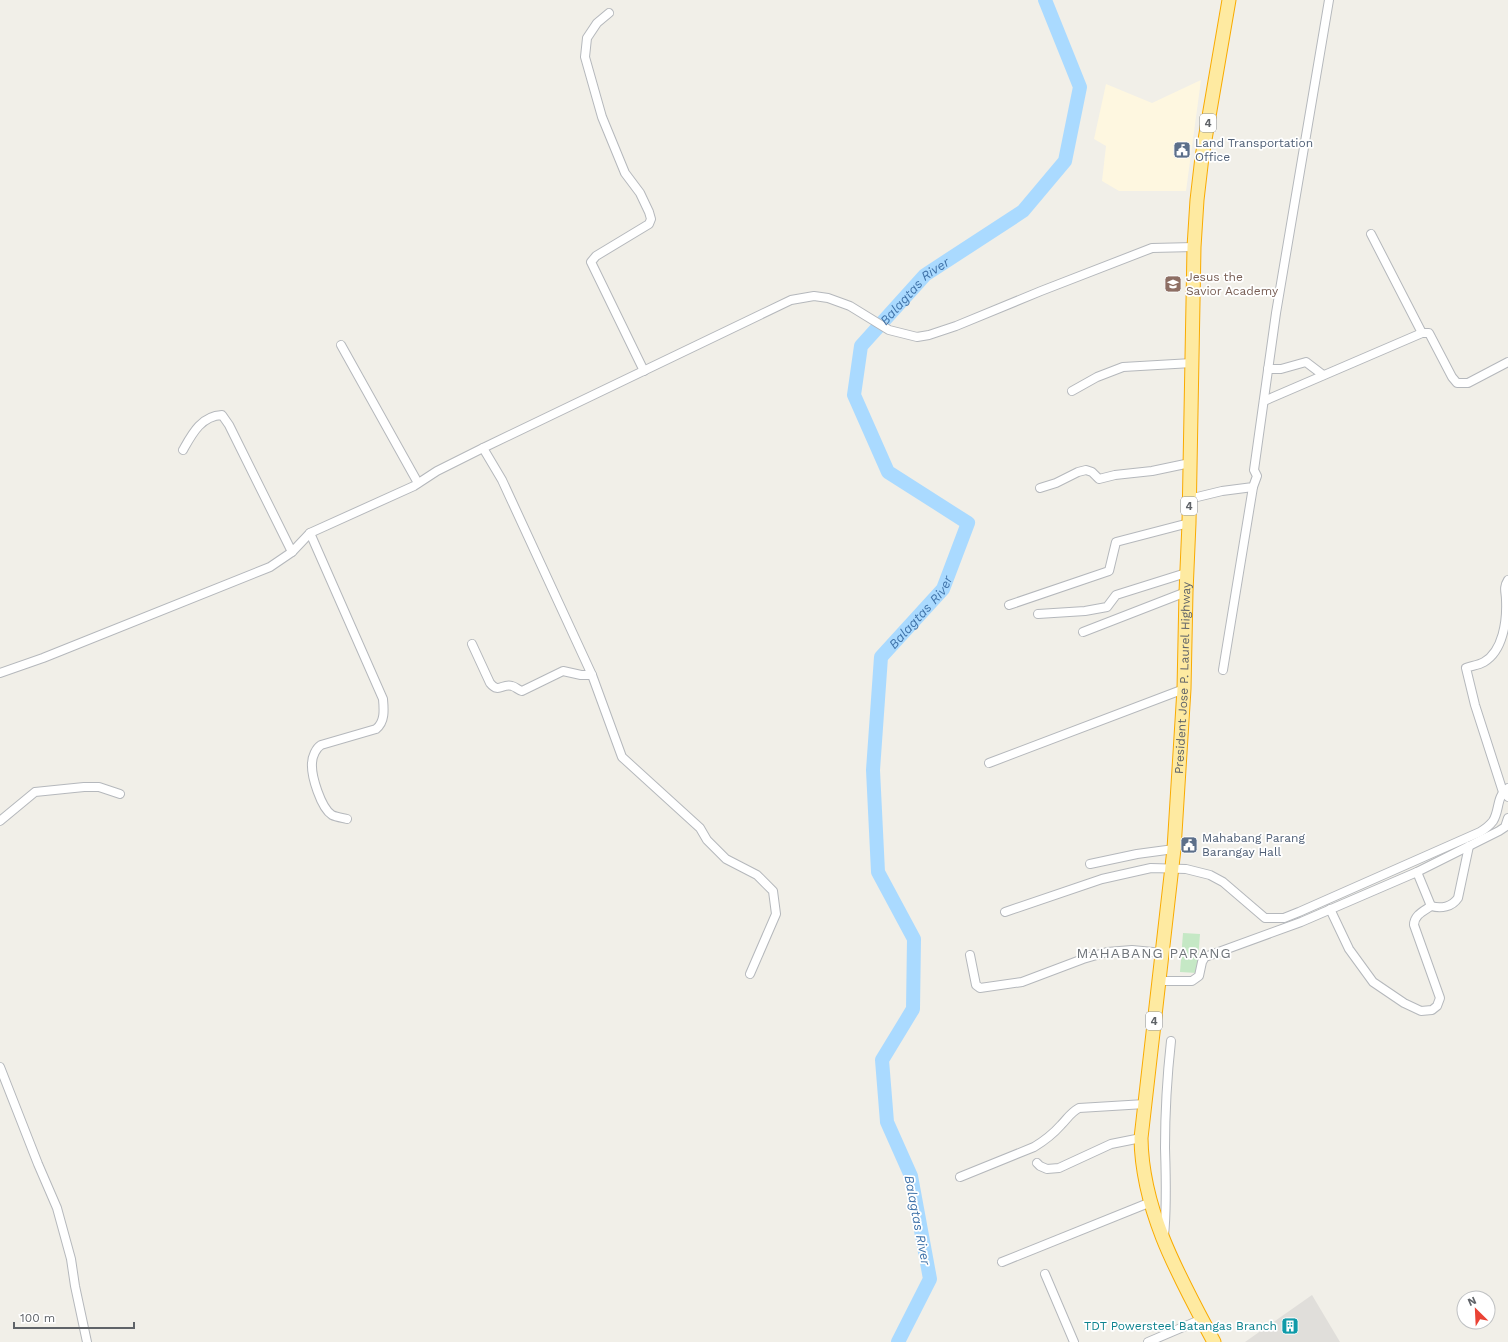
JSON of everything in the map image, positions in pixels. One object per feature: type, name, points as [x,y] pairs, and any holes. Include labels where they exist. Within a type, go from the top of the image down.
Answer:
[{"type":"highway","name":"President Jose P. Laurel Highway","points":[[1214,1342],[1164,1242],[1151,1202],[1141,1155],[1141,1138],[1174,849],[1184,690],[1186,573],[1189,523],[1194,247],[1197,200],[1202,157],[1229,0]]},
{"type":"street","points":[[1223,670],[1253,487],[1257,476],[1254,470],[1268,369],[1329,0]]},
{"type":"street","points":[[610,12],[597,23],[587,38],[585,57],[602,117],[625,172],[640,192],[651,219],[649,224],[596,256],[591,262],[644,371]]},
{"type":"street","points":[[1371,234],[1422,333]]},
{"type":"street","points":[[0,673],[51,655],[270,567],[292,552],[310,533],[418,483],[437,471],[483,448],[791,300],[814,296],[828,298],[850,306],[889,330],[917,337],[929,335],[956,326],[1152,248],[1194,247]]},
{"type":"street","points":[[1264,401],[1422,333],[1429,333],[1452,377],[1457,383],[1468,383],[1508,362]]},
{"type":"street","points":[[342,345],[418,483]]},
{"type":"street","points":[[1268,369],[1281,369],[1306,362],[1323,375]]},
{"type":"street","points":[[1072,391],[1097,377],[1123,367],[1192,363]]},
{"type":"street","points":[[183,450],[197,427],[211,417],[222,415],[229,425],[292,552]]},
{"type":"street","points":[[483,448],[502,480],[592,675],[622,757],[700,828],[707,840],[726,859],[757,875],[773,891],[776,914],[750,974]]},
{"type":"street","points":[[1040,488],[1086,470],[1092,472],[1100,479],[1120,474],[1152,471],[1190,463]]},
{"type":"street","points":[[1189,500],[1222,491],[1253,487]]},
{"type":"street","points":[[1009,605],[1109,571],[1116,542],[1189,523]]},
{"type":"street","points":[[310,533],[383,699],[384,716],[381,726],[376,729],[321,745],[317,748],[312,762],[313,780],[327,810],[332,815],[347,819]]},
{"type":"street","points":[[1038,614],[1085,611],[1107,607],[1116,595],[1186,573]]},
{"type":"street","points":[[1005,912],[1102,880],[1151,868],[1186,869],[1210,875],[1224,882],[1265,918],[1284,918],[1480,832],[1493,820],[1506,792],[1475,705],[1466,668],[1484,662],[1497,651],[1504,628],[1506,600],[1504,586],[1508,580]]},
{"type":"street","points":[[1083,632],[1186,592]]},
{"type":"street","points":[[472,644],[490,683],[493,687],[498,689],[513,686],[522,691],[563,671],[581,675],[592,675]]},
{"type":"street","points":[[989,763],[1184,690]]},
{"type":"street","points":[[0,821],[35,792],[99,787],[120,794]]},
{"type":"street","points":[[1159,981],[1192,981],[1199,976],[1202,962],[1205,957],[1301,922],[1417,872],[1506,827],[1508,818]]},
{"type":"street","points":[[1330,909],[1349,949],[1374,982],[1404,1003],[1421,1011],[1432,1010],[1437,1006],[1440,998],[1414,925],[1414,921],[1417,916],[1431,906],[1439,908],[1456,902],[1469,846]]},
{"type":"street","points":[[1090,864],[1137,854],[1174,849]]},
{"type":"street","points":[[1417,872],[1431,906]]},
{"type":"street","points":[[970,955],[976,985],[980,988],[1022,982],[1083,958],[1107,952],[1132,950],[1163,953]]},
{"type":"street","points":[[1164,1242],[1167,1200],[1166,1109],[1168,1072],[1172,1041]]},
{"type":"street","points":[[0,1066],[38,1164],[57,1208],[71,1258],[75,1286],[87,1342]]},
{"type":"street","points":[[960,1177],[1038,1145],[1062,1124],[1073,1111],[1079,1108],[1145,1104]]},
{"type":"street","points":[[1037,1163],[1047,1169],[1059,1168],[1111,1144],[1141,1138]]},
{"type":"street","points":[[1002,1262],[1151,1202]]},
{"type":"street","points":[[1045,1274],[1074,1342]]},
{"type":"street","points":[[1148,1342],[1202,1319]]},
{"type":"shaded area","points":[[1201,80],[1186,191],[1119,191],[1102,181],[1106,146],[1094,139],[1106,84],[1152,103]]},
{"type":"shaded area","points":[[1312,1295],[1340,1342],[1245,1342]]},
{"type":"green space","points":[[1183,933],[1200,934],[1197,973],[1180,972]]},
{"type":"waterway","name":"Balagtas River","points":[[898,1342],[930,1279],[911,1176],[887,1122],[882,1060],[913,1009],[914,939],[878,872],[873,770],[881,657],[943,589],[968,523],[888,472],[854,395],[861,346],[925,275],[1023,211],[1065,161],[1080,87],[1045,0]]},
{"type":"place","name":"Land Transportation Office","points":[[1182,150]]},
{"type":"place","name":"Jesus the Savior Academy","points":[[1173,284]]},
{"type":"place","name":"Mahabang Parang Barangay Hall","points":[[1189,845]]},
{"type":"place","name":"TDT Powersteel Batangas Branch","points":[[1290,1326]]},
{"type":"district","name":"MAHABANG PARANG","points":[[1154,953]]}]
